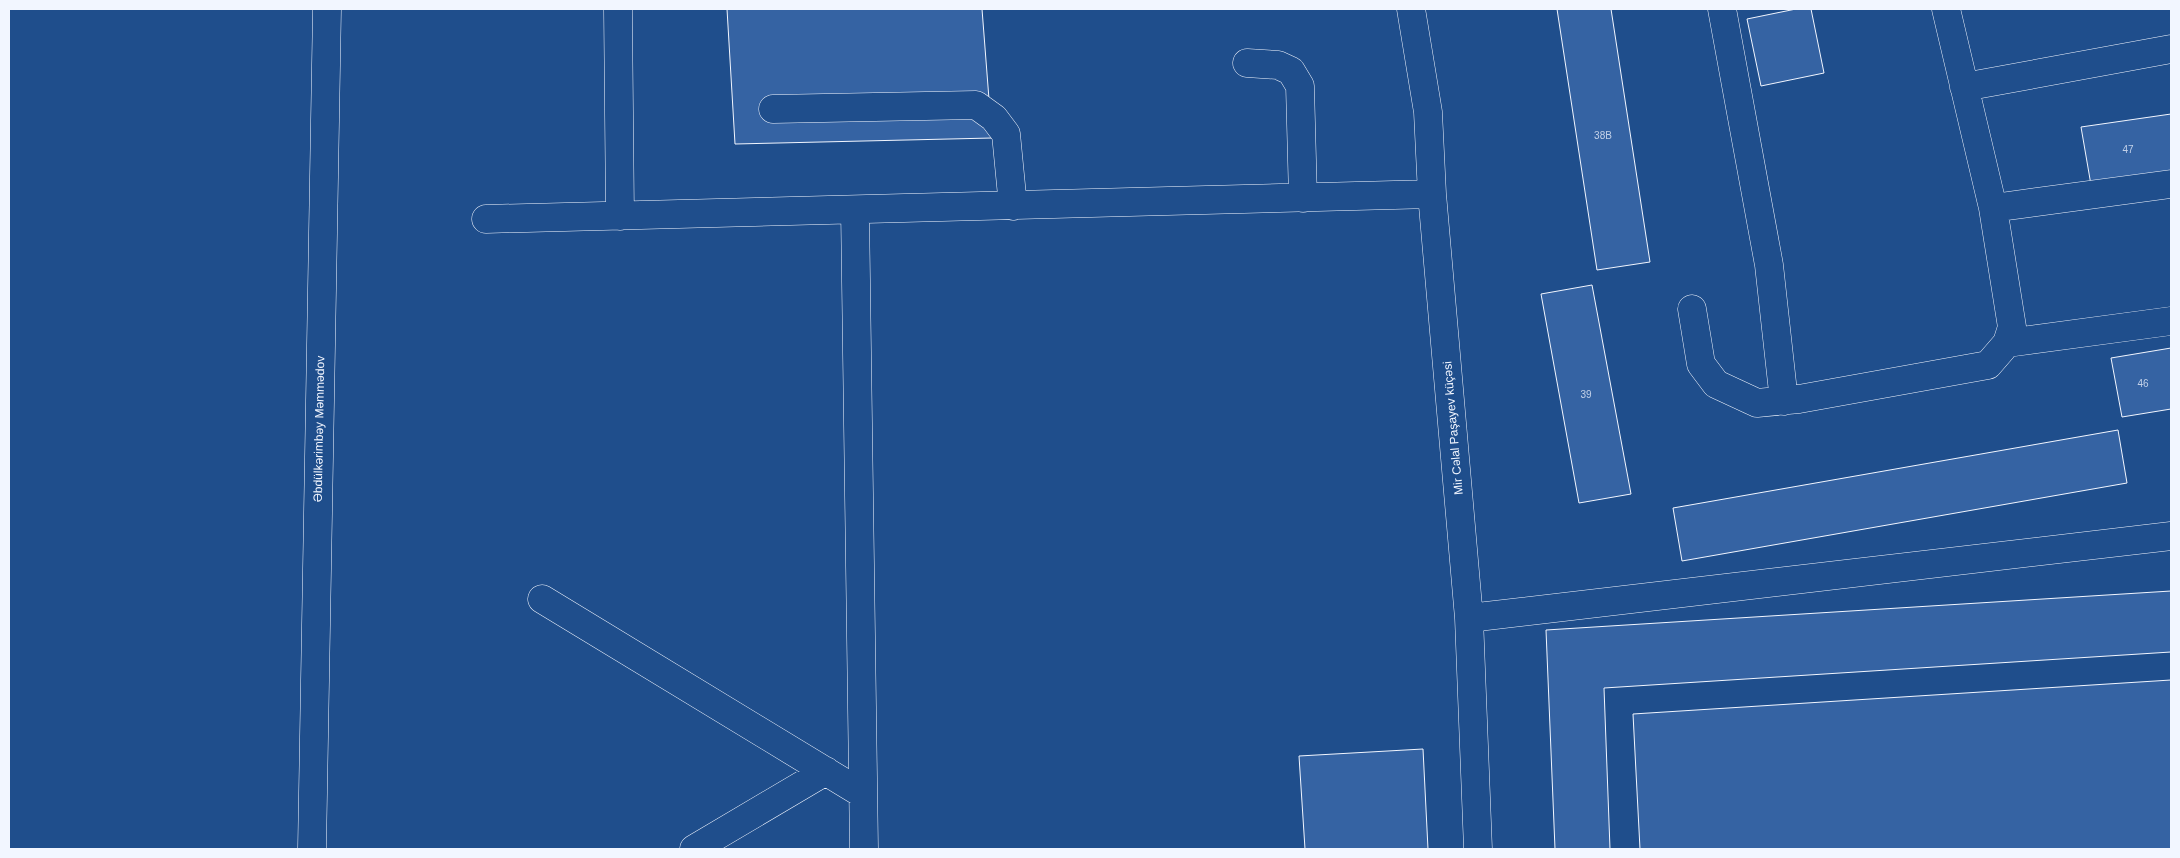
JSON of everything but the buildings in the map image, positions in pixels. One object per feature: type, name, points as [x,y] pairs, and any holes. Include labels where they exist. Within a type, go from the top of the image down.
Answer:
[{"type":"street","name":"Əbdülkərimbəy Məmmədov","points":[[312,849],[327,9]]},
{"type":"street","points":[[618,9],[620,216]]},
{"type":"street","name":"Mir Cəlal Paşayev küçəsi","points":[[1411,9],[1428,112],[1432,194],[1469,618],[1478,849]]},
{"type":"street","points":[[1722,9],[1769,265],[1784,401]]},
{"type":"street","points":[[1692,309],[1700,364],[1716,384],[1757,403],[1784,401],[1988,365],[2007,343],[2012,327],[1993,208],[1946,9]]},
{"type":"street","points":[[1964,87],[2171,49]]},
{"type":"street","points":[[1247,62],[1278,65],[1290,71],[1300,86],[1303,198]]},
{"type":"street","points":[[773,109],[976,105],[994,118],[1006,134],[1013,206]]},
{"type":"street","points":[[1993,208],[2171,184]]},
{"type":"street","points":[[486,219],[1432,194]]},
{"type":"street","points":[[855,210],[864,849]]},
{"type":"street","points":[[2007,343],[2171,321]]},
{"type":"street","points":[[1469,618],[2171,536]]},
{"type":"street","points":[[542,599],[864,794]]},
{"type":"street","points":[[694,849],[826,771]]}]
